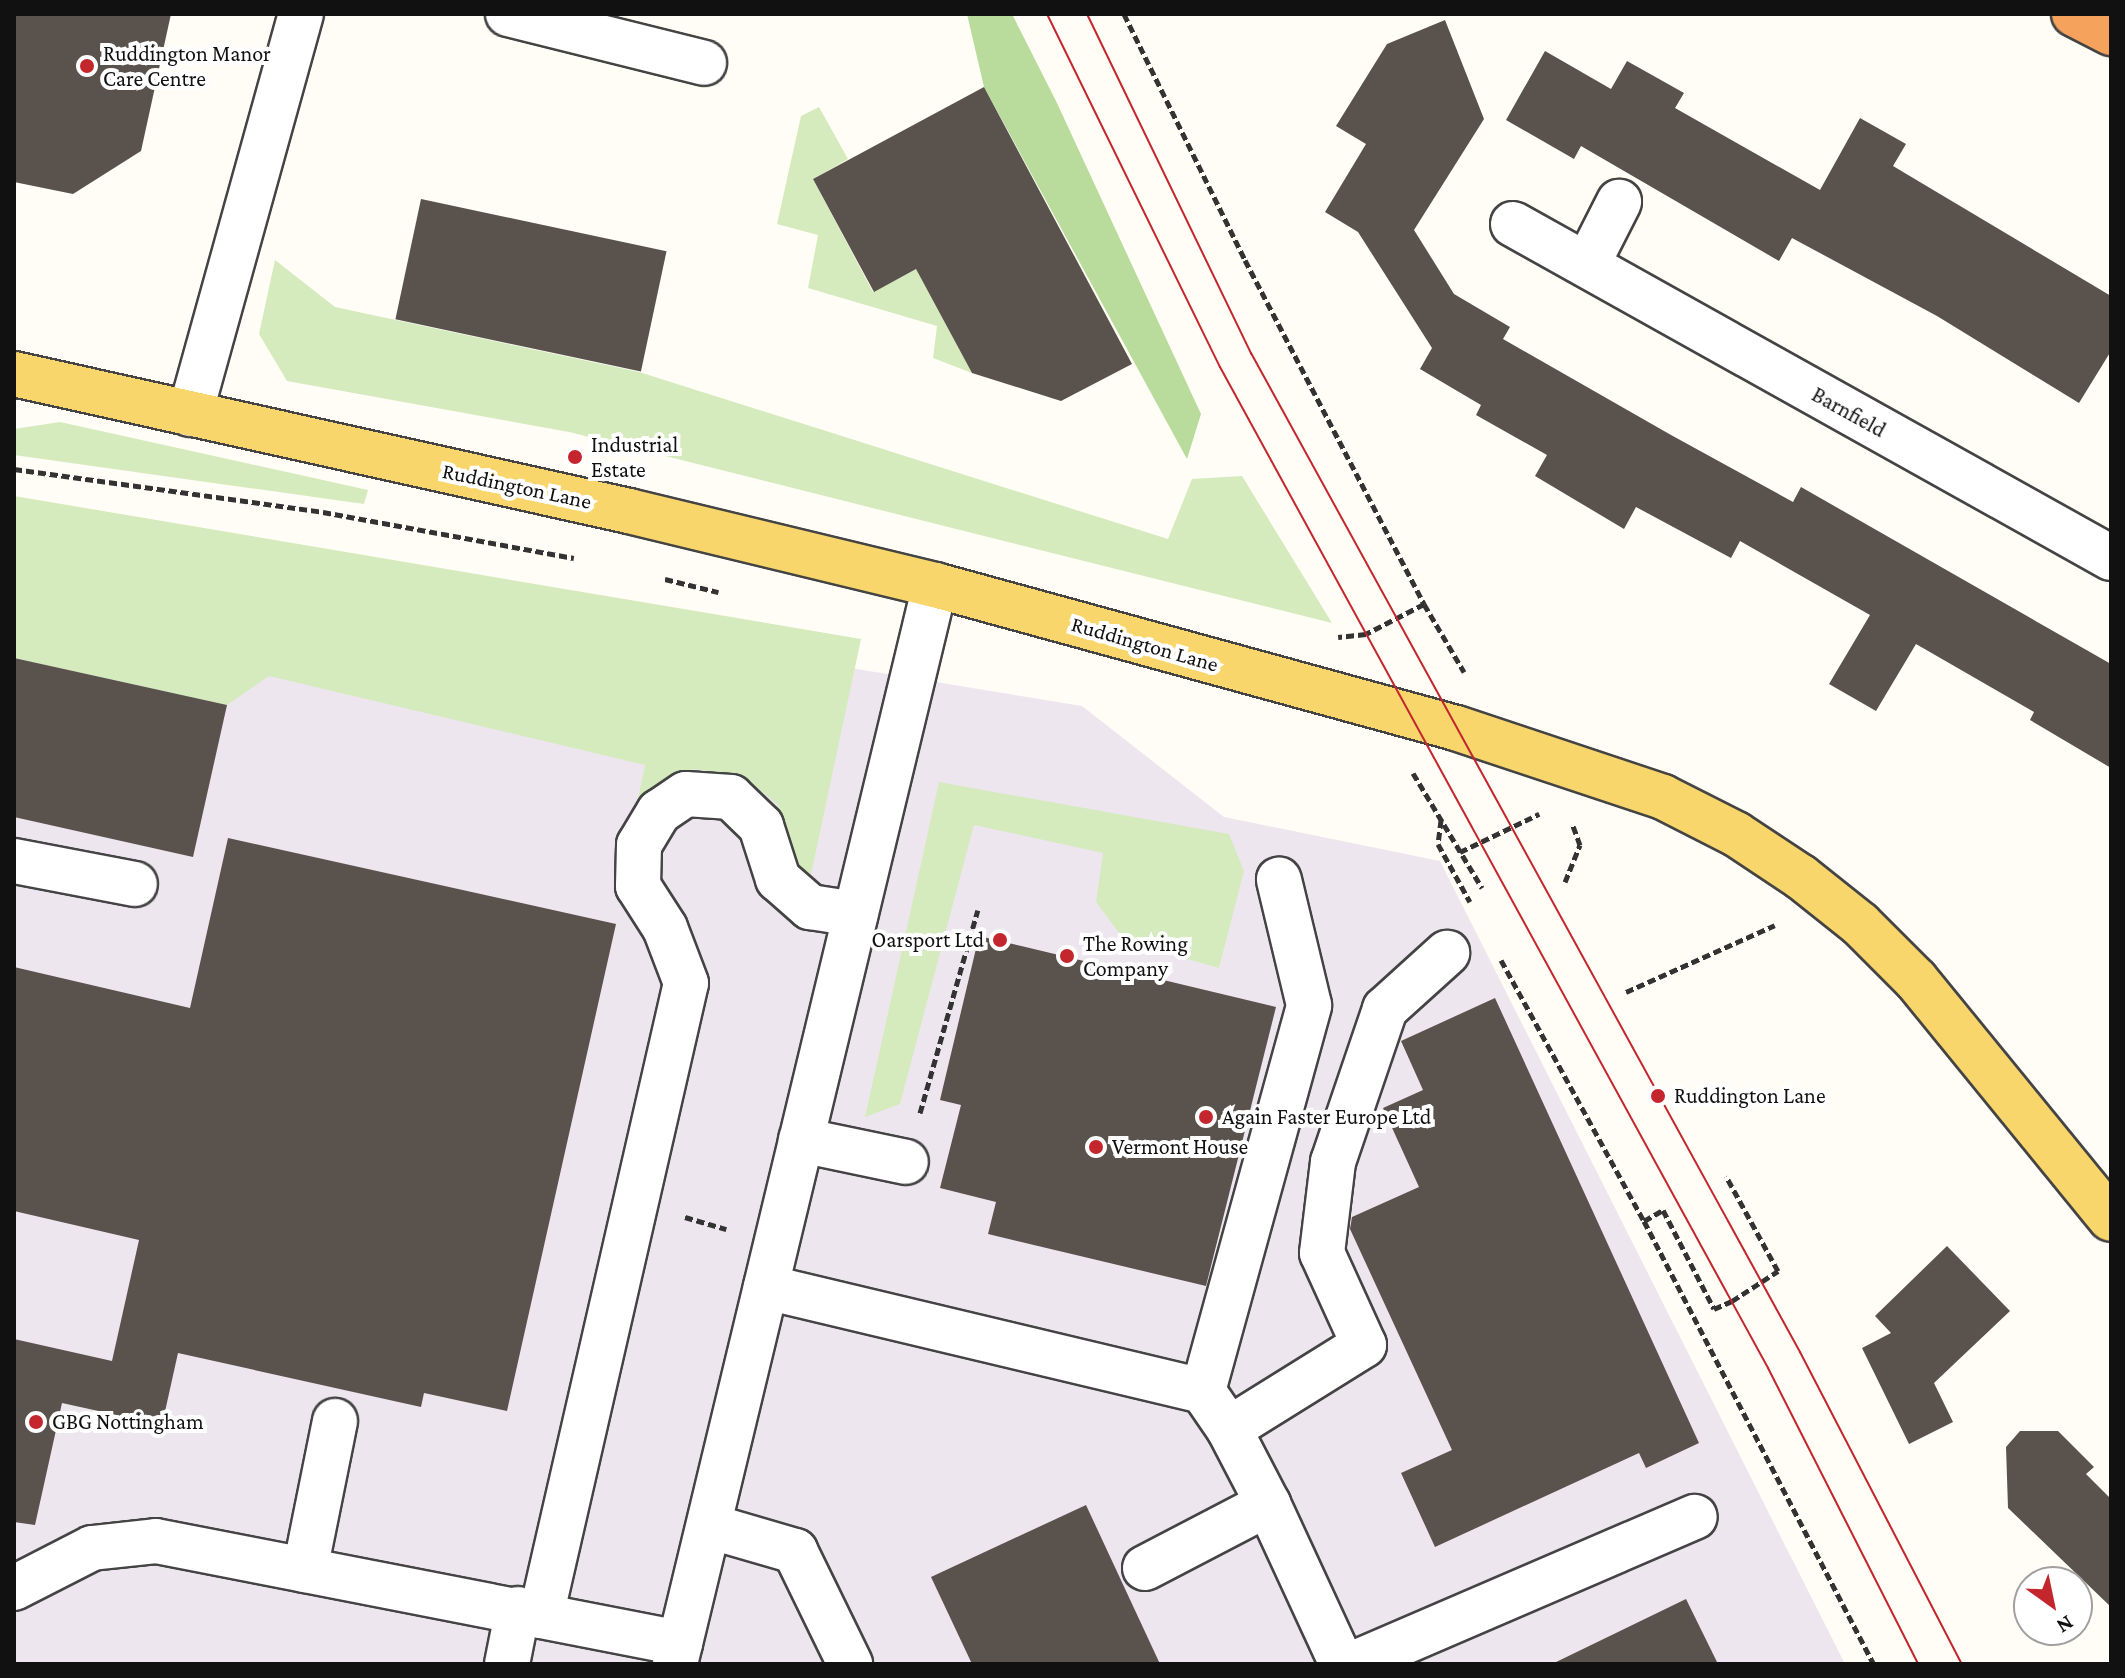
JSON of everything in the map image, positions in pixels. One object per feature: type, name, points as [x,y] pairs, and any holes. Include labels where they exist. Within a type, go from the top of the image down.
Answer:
[{"type":"highway","points":[[2074,14],[2111,33]]},
{"type":"main road","name":"Ruddington Lane","points":[[14,374],[629,511],[935,585],[1456,728],[1663,797],[1736,834],[1837,904],[1916,980],[2111,1219]]},
{"type":"street","points":[[190,414],[301,14]]},
{"type":"street","points":[[508,14],[704,63]]},
{"type":"street","points":[[1587,265],[1619,202]]},
{"type":"street","name":"Barnfield","points":[[1513,224],[2111,558]]},
{"type":"street","points":[[14,1588],[92,1548],[156,1541],[529,1612],[677,1653],[935,585]]},
{"type":"street","points":[[507,1664],[529,1612],[635,1202],[686,983],[665,928],[638,886],[639,845],[659,812],[686,794],[731,797],[761,826],[778,879],[810,907],[855,914]]},
{"type":"street","points":[[14,861],[135,884]]},
{"type":"street","points":[[1203,1391],[1309,1005],[1279,880]]},
{"type":"street","points":[[1229,1429],[1364,1345],[1322,1253],[1333,1162],[1385,1009],[1447,953]]},
{"type":"street","points":[[801,1140],[906,1162]]},
{"type":"street","points":[[766,1287],[1203,1391],[1229,1429],[1268,1504],[1342,1664]]},
{"type":"street","points":[[305,1570],[335,1421]]},
{"type":"street","points":[[1145,1568],[1268,1504]]},
{"type":"street","points":[[1353,1664],[1695,1517]]},
{"type":"street","points":[[709,1526],[795,1551],[850,1664]]},
{"type":"path","points":[[1124,14],[1245,260],[1424,604],[1366,634],[1323,638]]},
{"type":"path","points":[[14,469],[323,512],[581,559]]},
{"type":"path","points":[[1460,852],[1551,808]]},
{"type":"path","points":[[1565,882],[1580,845],[1570,816]]},
{"type":"path","points":[[1476,914],[1438,844],[1441,820],[1482,888]]},
{"type":"path","points":[[1626,992],[1756,932],[1837,904]]},
{"type":"path","points":[[906,1162],[978,910]]},
{"type":"path","points":[[1499,955],[1644,1221],[1874,1664]]},
{"type":"path","points":[[1644,1221],[1663,1210],[1714,1309],[1732,1301],[1778,1271],[1726,1176]]},
{"type":"path","points":[[635,1202],[776,1244]]},
{"type":"shaded area","points":[[14,548],[784,657],[1082,706],[1224,817],[1440,861],[1845,1664],[14,1664]]},
{"type":"green space","points":[[967,14],[1012,14],[1056,101],[1201,414],[1187,459],[984,87]]},
{"type":"green space","points":[[819,107],[848,159],[813,179],[873,292],[916,269],[972,373],[933,358],[937,326],[808,288],[818,235],[777,224],[801,116]]},
{"type":"green space","points":[[275,260],[335,307],[639,372],[1168,539],[1192,479],[1242,476],[1332,623],[569,432],[287,381],[259,334]]},
{"type":"green space","points":[[60,422],[368,490],[364,504],[14,455],[14,429]]},
{"type":"green space","points":[[14,496],[861,639],[809,884],[792,873],[778,805],[743,776],[694,769],[662,780],[636,808],[645,765],[269,676],[227,705],[14,658]]},
{"type":"green space","points":[[939,782],[1229,834],[1244,871],[1219,968],[1148,948],[1120,934],[1096,902],[1103,853],[974,825],[900,1104],[865,1117]]},
{"type":"building","name":"Ruddington Manor Care Centre","points":[[14,14],[171,14],[141,151],[73,194],[14,182]]},
{"type":"building","points":[[1445,20],[1484,119],[1414,230],[1454,294],[1510,327],[1503,339],[1671,435],[1793,502],[1801,487],[2111,664],[2111,768],[2030,720],[2034,712],[1916,644],[1876,711],[1829,684],[1870,615],[1740,541],[1731,558],[1636,507],[1624,529],[1535,476],[1547,455],[1476,415],[1481,405],[1420,369],[1432,348],[1358,232],[1325,212],[1366,144],[1336,126],[1387,44]]},
{"type":"building","points":[[1545,51],[1611,89],[1627,61],[1684,93],[1675,108],[1820,190],[1860,118],[1906,144],[1893,166],[2111,296],[2111,351],[2079,403],[1937,316],[1792,238],[1779,261],[1581,146],[1574,159],[1506,120]]},
{"type":"building","points":[[984,87],[1132,364],[1061,401],[972,373],[916,269],[874,292],[813,179]]},
{"type":"building","points":[[421,199],[667,251],[641,371],[395,319]]},
{"type":"building","points":[[14,658],[227,705],[193,857],[14,817]]},
{"type":"building","points":[[228,838],[616,924],[507,1411],[424,1393],[421,1407],[178,1353],[162,1425],[62,1403],[35,1525],[14,1522],[14,1339],[112,1361],[139,1240],[14,1211],[14,967],[190,1008]]},
{"type":"building","name":"Vermont House","points":[[979,936],[1276,1007],[1206,1286],[988,1234],[996,1202],[940,1188],[961,1105],[940,1100]]},
{"type":"building","points":[[1495,998],[1699,1443],[1646,1468],[1639,1453],[1435,1547],[1401,1473],[1452,1450],[1350,1229],[1352,1217],[1419,1187],[1383,1108],[1423,1090],[1401,1041]]},
{"type":"building","points":[[1947,1246],[2010,1311],[1934,1383],[1953,1422],[1909,1444],[1862,1348],[1891,1333],[1875,1316]]},
{"type":"building","points":[[2020,1431],[2058,1431],[2094,1467],[2086,1474],[2111,1499],[2111,1607],[2093,1590],[2093,1566],[2068,1566],[2008,1508],[2006,1447]]},
{"type":"building","points":[[1086,1505],[1160,1664],[972,1664],[931,1577]]},
{"type":"building","points":[[1686,1599],[1718,1664],[1552,1664]]},
{"type":"tram line","points":[[1047,14],[1220,367],[1768,1368],[1918,1664]]},
{"type":"tram line","points":[[1087,14],[1251,353],[1800,1352],[1962,1664]]},
{"type":"place","name":"Ruddington Manor Care Centre","points":[[87,66]]},
{"type":"place","name":"Industrial Estate","points":[[575,457]]},
{"type":"place","name":"Oarsport Ltd","points":[[1000,940]]},
{"type":"place","name":"The Rowing Company","points":[[1067,956]]},
{"type":"place","name":"Ruddington Lane","points":[[1658,1096]]},
{"type":"place","name":"Again Faster Europe Ltd","points":[[1206,1117]]},
{"type":"place","name":"Vermont House","points":[[1096,1147]]},
{"type":"place","name":"GBG Nottingham","points":[[36,1422]]}]
